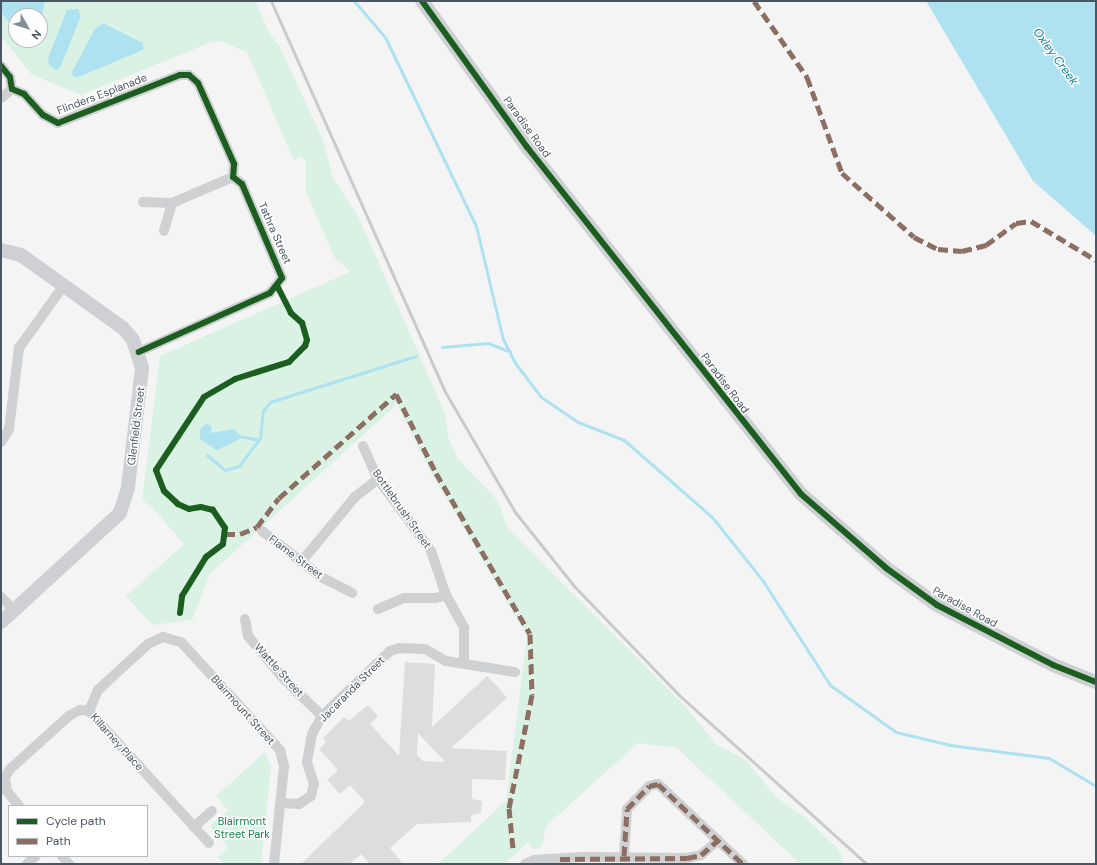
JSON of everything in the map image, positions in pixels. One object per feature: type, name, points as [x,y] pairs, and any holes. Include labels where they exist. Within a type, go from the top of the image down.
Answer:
[{"type":"street","name":"Paradise Road","points":[[422,1],[528,147],[801,494],[886,568],[937,605],[1053,665],[1096,682]]},
{"type":"street","points":[[1,66],[10,77],[12,89],[1,98]]},
{"type":"street","name":"Flinders Esplanade","points":[[12,89],[24,94],[43,115],[58,123],[180,75],[189,75],[198,83],[234,164],[233,177]]},
{"type":"street","points":[[143,202],[172,203],[233,177]]},
{"type":"street","name":"Tathra Street","points":[[139,352],[278,287],[281,269],[242,184],[233,177]]},
{"type":"street","points":[[164,231],[172,203]]},
{"type":"street","name":"Glenfield Street","points":[[1,250],[21,255],[123,328],[139,352],[141,380],[128,488],[120,513],[1,622]]},
{"type":"street","points":[[1,442],[9,429],[19,348],[64,285]]},
{"type":"street","name":"Bottlebrush Street","points":[[363,446],[378,479],[431,551],[446,595],[464,628],[464,663]]},
{"type":"street","points":[[302,561],[355,497],[378,479]]},
{"type":"street","name":"Flame Street","points":[[262,531],[321,577],[352,594]]},
{"type":"street","points":[[378,609],[404,598],[436,598],[446,595]]},
{"type":"street","points":[[1,597],[14,610]]},
{"type":"street","name":"Wattle Street","points":[[246,620],[248,636],[284,679],[322,716]]},
{"type":"street","name":"Killarney Place","points":[[176,639],[164,637],[148,644],[98,690],[89,711],[209,843]]},
{"type":"street","name":"Blairmount Street","points":[[176,639],[280,750],[284,766],[274,864]]},
{"type":"street","name":"Jacaranda Street","points":[[281,803],[306,801],[314,790],[307,762],[312,734],[322,716],[390,651],[399,648],[425,649],[446,660],[515,672]]},
{"type":"street","points":[[19,805],[7,791],[5,778],[9,770],[69,716],[80,710],[89,711]]},
{"type":"street","points":[[624,856],[627,809],[649,786],[658,784],[743,864]]},
{"type":"street","points":[[194,827],[212,811]]},
{"type":"street","points":[[525,864],[534,860],[624,856],[687,858],[702,855],[718,840]]},
{"type":"street","points":[[27,864],[35,857]]},
{"type":"green space","points":[[45,1],[255,1],[270,34],[280,47],[323,140],[333,178],[358,216],[445,414],[448,437],[458,459],[498,501],[508,529],[684,705],[717,745],[746,760],[776,797],[806,818],[839,850],[843,864],[800,864],[677,748],[638,743],[546,826],[542,846],[534,850],[528,842],[505,864],[438,864],[506,801],[527,636],[429,469],[397,404],[210,574],[192,620],[152,625],[126,596],[184,544],[150,505],[142,501],[160,356],[350,272],[334,257],[306,191],[306,161],[299,156],[294,161],[247,52],[220,41],[209,43],[81,95],[31,74],[10,48],[48,48],[48,8],[44,8]],"holes":[[[103,23],[143,43],[143,50],[76,78]]]},
{"type":"green space","points":[[1,12],[8,21],[8,45],[1,36]]},
{"type":"green space","name":"Blairmont Street Park","points":[[265,752],[271,767],[261,864],[224,864],[218,857],[228,847],[210,826],[228,810],[216,796]]},
{"type":"water","points":[[1,1],[45,1],[44,8],[8,8],[8,21],[1,12]]},
{"type":"water","name":"Oxley Creek","points":[[926,1],[1096,1],[1096,236],[1033,181]]},
{"type":"water","points":[[78,9],[81,16],[60,68],[56,70],[49,65],[48,58],[67,10]]},
{"type":"water","points":[[103,23],[143,43],[143,50],[76,78],[72,75],[73,70],[95,29]]},
{"type":"water","points":[[206,423],[212,427],[211,433],[234,429],[242,438],[217,450],[200,439],[200,429]]},
{"type":"building","points":[[405,662],[435,664],[432,727],[487,676],[507,698],[451,748],[507,751],[505,780],[472,779],[472,799],[482,801],[481,813],[471,815],[471,822],[417,824],[390,848],[403,864],[370,864],[361,854],[349,864],[301,864],[365,802],[350,785],[340,794],[327,780],[338,770],[319,749],[326,742],[323,738],[344,717],[349,721],[368,705],[378,716],[370,724],[399,756]],"holes":[[[418,733],[445,762],[423,761],[417,755]]]},
{"type":"waterway","points":[[354,1],[385,37],[476,226],[503,339],[516,364],[541,397],[578,422],[624,440],[712,517],[763,581],[830,685],[896,732],[950,745],[1049,758],[1096,786]]},
{"type":"waterway","points":[[442,347],[488,343],[510,352]]},
{"type":"waterway","points":[[207,455],[225,470],[239,466],[260,438],[263,411],[270,402],[416,356]]},
{"type":"waterway","points":[[239,436],[259,440]]},
{"type":"railway","points":[[271,1],[444,390],[515,512],[574,586],[679,695],[867,864]]},
{"type":"marked path","points":[[754,1],[807,77],[842,173],[914,237],[938,249],[962,251],[986,245],[1016,223],[1031,221],[1096,260]]},
{"type":"marked path","points":[[225,534],[240,534],[257,527],[279,498],[396,394],[436,473],[530,634],[532,695],[509,808],[513,849]]},
{"type":"marked path","points":[[624,856],[627,809],[649,786],[658,784],[743,864]]},
{"type":"marked path","points":[[560,859],[687,858],[701,855],[718,840]]},
{"type":"cycle path","points":[[422,1],[527,147],[801,494],[886,568],[937,605],[1053,665],[1096,682]]},
{"type":"cycle path","points":[[1,66],[10,77],[12,89],[24,94],[43,115],[58,123],[180,75],[189,75],[198,83],[234,164],[233,177],[242,184],[282,278],[270,293],[139,352]]},
{"type":"cycle path","points":[[180,613],[182,596],[206,557],[223,544],[225,528],[213,510],[201,507],[189,509],[178,504],[164,491],[156,470],[204,397],[235,379],[289,362],[305,346],[307,340],[302,323],[291,313],[278,287]]}]
